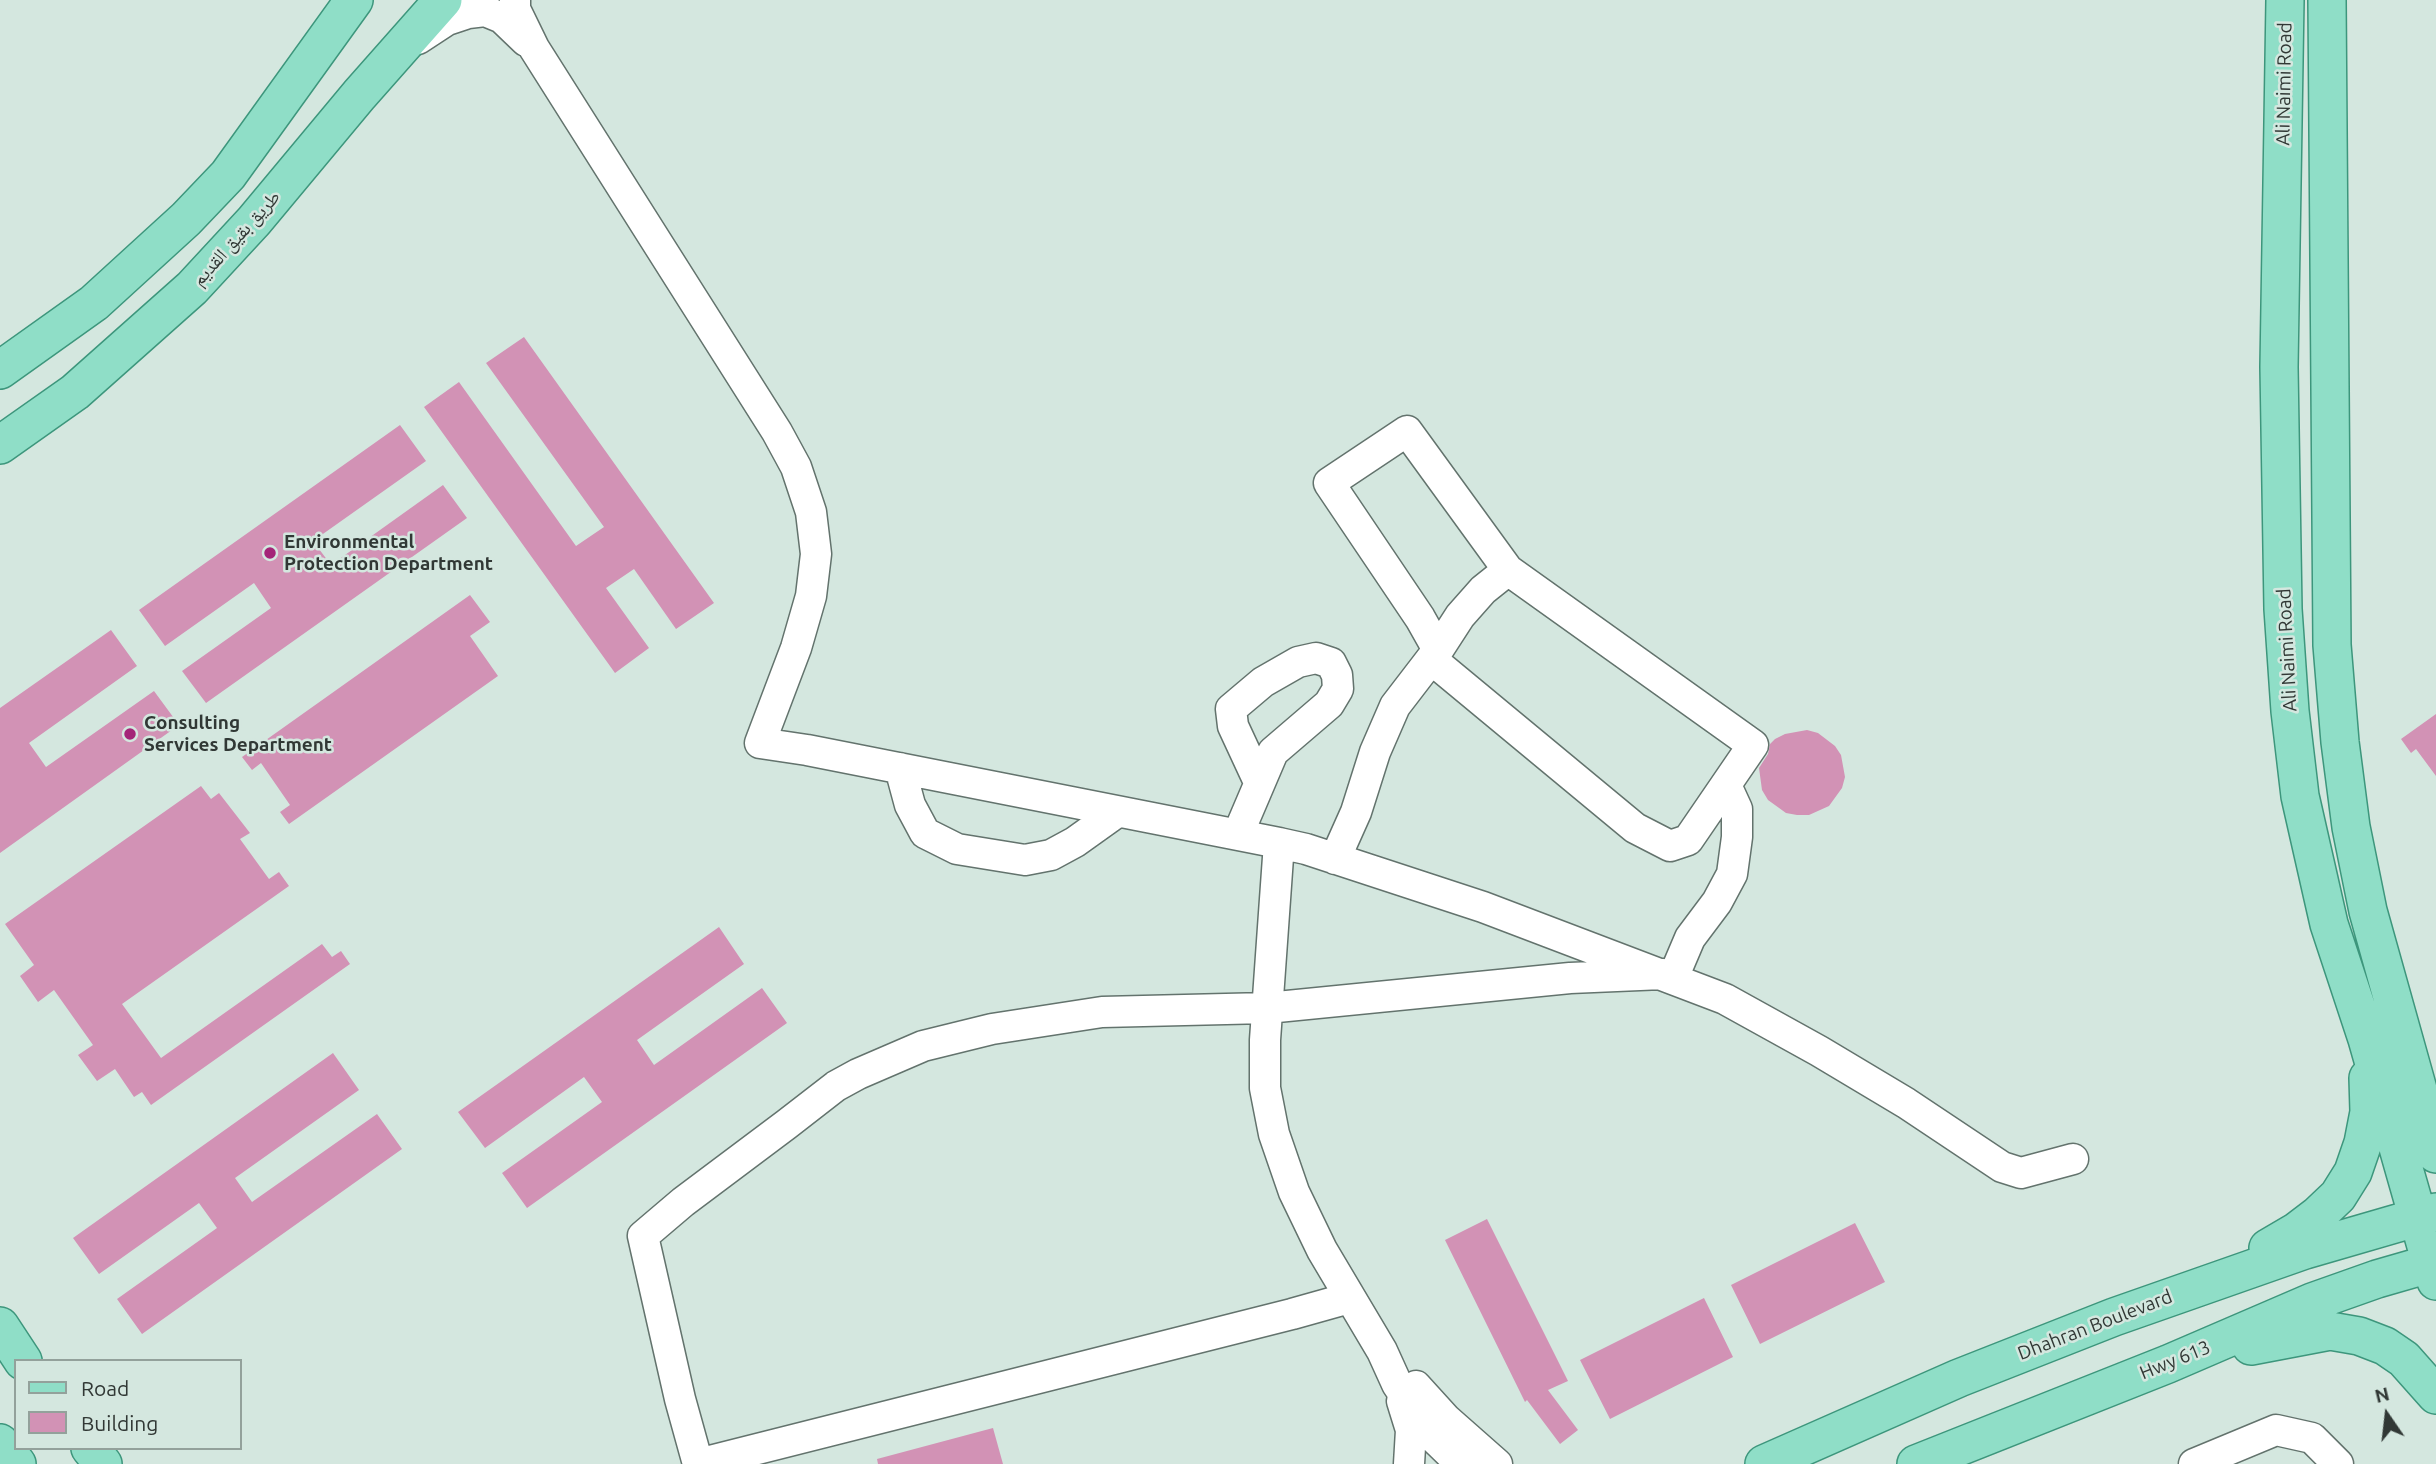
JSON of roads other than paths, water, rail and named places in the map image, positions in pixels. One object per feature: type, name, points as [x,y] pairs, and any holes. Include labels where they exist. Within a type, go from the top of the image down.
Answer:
[{"type":"main road","points":[[0,370],[94,303],[186,219],[228,175],[355,0]]},
{"type":"main road","name":"طريق بقيق القديم","points":[[0,445],[75,392],[129,347],[192,288],[254,221],[443,0]]},
{"type":"main road","name":"Ali Naimi Road","points":[[2284,0],[2279,367],[2283,609],[2290,711],[2300,796],[2314,868],[2329,924],[2428,1214],[2435,1269]]},
{"type":"main road","points":[[2327,0],[2332,645],[2340,742],[2351,827],[2368,911],[2436,1154]]},
{"type":"main road","points":[[2209,1282],[2297,1231],[2328,1205],[2343,1188],[2353,1172],[2363,1143],[2369,1112],[2367,1039]]},
{"type":"main road","points":[[2416,1085],[2436,1124]]},
{"type":"main road","name":"Dhahran Boulevard","points":[[1764,1464],[1959,1378],[2114,1317],[2305,1250],[2428,1214]]},
{"type":"main road","name":"Hwy 613","points":[[1916,1464],[2168,1364],[2312,1302],[2377,1279],[2435,1269]]},
{"type":"main road","points":[[0,1326],[22,1359]]},
{"type":"main road","points":[[2168,1364],[2330,1331],[2359,1336],[2385,1346],[2404,1359],[2436,1395]]},
{"type":"main road","points":[[0,1443],[17,1464]]},
{"type":"main road","points":[[92,1450],[103,1464]]},
{"type":"street","points":[[515,0],[515,9],[534,48],[778,432],[796,467],[811,512],[816,554],[811,596],[796,648],[760,743],[900,768],[1306,849],[1483,907],[1725,999],[1819,1051],[2002,1167],[2021,1173],[2073,1159]]},
{"type":"street","points":[[359,95],[417,39],[447,20],[468,13],[485,11],[502,18],[534,48]]},
{"type":"street","points":[[1407,431],[1508,570],[1753,746],[1688,840],[1670,846],[1635,828],[1435,654],[1420,618],[1329,483],[1407,431]]},
{"type":"street","points":[[1335,859],[1356,812],[1375,752],[1395,706],[1460,616],[1483,590],[1508,570]]},
{"type":"street","points":[[900,768],[910,805],[925,833],[957,849],[1026,860],[1051,855],[1075,842],[1117,812]]},
{"type":"street","points":[[1238,834],[1259,782]]},
{"type":"street","points":[[1668,976],[1690,938],[1717,902],[1731,874],[1737,837],[1737,809],[1726,785]]},
{"type":"street","points":[[1279,844],[1267,1008],[1265,1088],[1274,1135],[1294,1192],[1322,1250],[1382,1351],[1397,1384],[1411,1430],[1409,1464]]},
{"type":"street","points":[[1349,1298],[698,1464],[680,1399],[643,1236],[683,1202],[836,1087],[923,1046],[992,1029],[1102,1012],[1267,1008],[1570,978],[1668,976]]},
{"type":"street","points":[[1382,1351],[1446,1419],[1497,1464]]},
{"type":"street","points":[[1397,1384],[1432,1436],[1461,1464]]},
{"type":"street","points":[[2194,1464],[2277,1430],[2312,1438],[2338,1464]]},
{"type":"street","points":[[0,1449],[9,1464]]},
{"type":"place","name":"Environmental Protection Department","points":[[270,553]]},
{"type":"place","name":"Consulting Services Department","points":[[130,734]]}]
